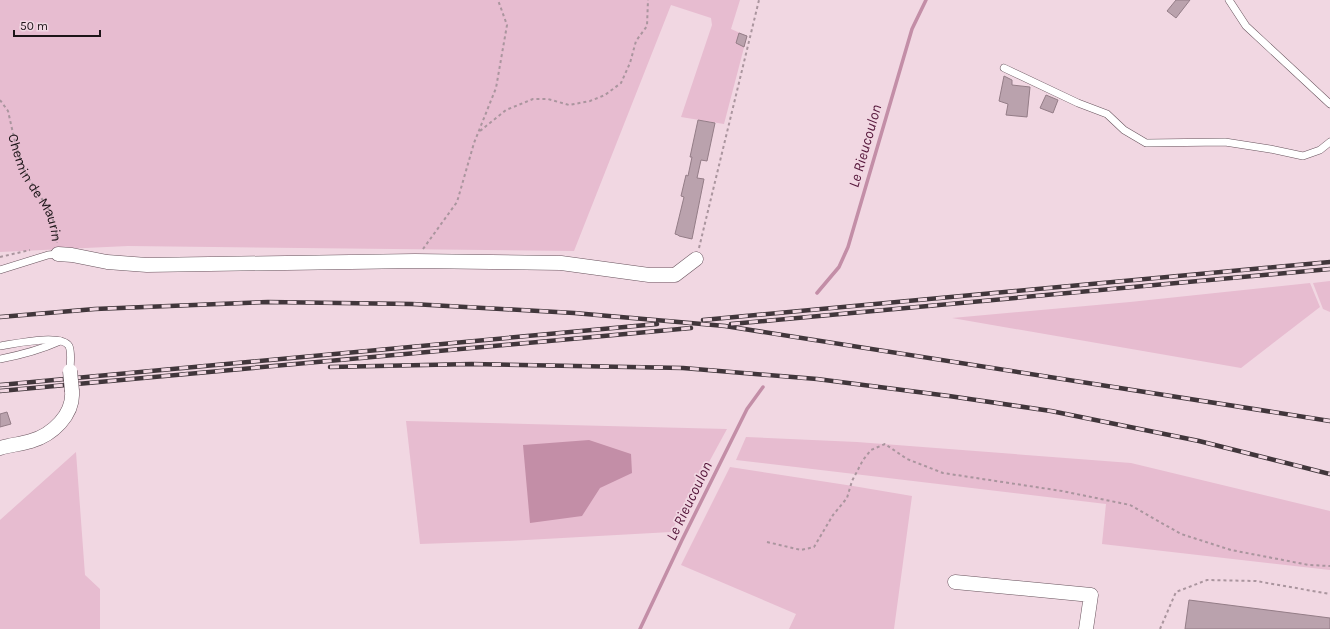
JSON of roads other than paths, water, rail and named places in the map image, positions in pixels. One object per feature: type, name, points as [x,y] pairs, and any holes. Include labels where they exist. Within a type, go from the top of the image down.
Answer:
[{"type":"street","points":[[58,254],[72,255],[108,262],[147,265],[415,261],[561,263],[649,275],[675,275],[696,259]]},
{"type":"street","points":[[0,448],[32,441],[47,434],[54,428],[68,412],[73,398],[70,371]]},
{"type":"street","points":[[955,582],[1091,595],[1086,629]]},
{"type":"lane","points":[[1229,0],[1246,26],[1330,104]]},
{"type":"lane","points":[[1004,68],[1107,114],[1124,130],[1146,143],[1225,142],[1303,156],[1320,150],[1330,142]]},
{"type":"lane","points":[[0,270],[48,255],[58,254]]},
{"type":"lane","points":[[0,346],[41,340],[65,342],[70,351],[70,371]]},
{"type":"lane","points":[[0,360],[62,341]]},
{"type":"waterway","name":"Le Rieucoulon","points":[[817,293],[839,267],[848,247],[912,29],[926,0]]},
{"type":"waterway","name":"Le Rieucoulon","points":[[640,629],[747,409],[763,387]]},
{"type":"railway","points":[[703,320],[1330,262]]},
{"type":"railway","points":[[731,324],[1330,269]]},
{"type":"railway","points":[[0,317],[95,309],[268,302],[412,304],[574,313],[725,326],[1330,421]]},
{"type":"railway","points":[[0,385],[657,324]]},
{"type":"railway","points":[[0,391],[691,328]]},
{"type":"railway","points":[[330,367],[472,364],[683,368],[817,379],[1051,411],[1199,441],[1330,474]]}]
